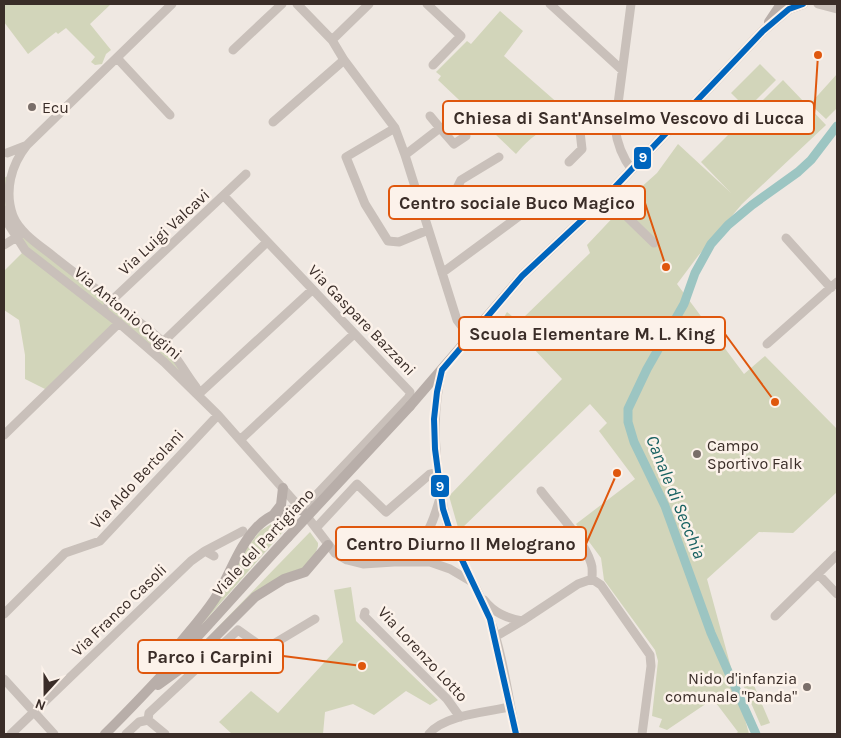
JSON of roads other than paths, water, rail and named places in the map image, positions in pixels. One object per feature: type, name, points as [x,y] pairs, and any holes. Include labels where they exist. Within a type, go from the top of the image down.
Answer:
[{"type":"main road","points":[[763,31],[782,4]]},
{"type":"main road","points":[[763,31],[789,9],[803,4],[810,4]]},
{"type":"main road","name":"Viale del Partigiano","points":[[105,734],[138,702],[178,656],[410,406],[522,276],[595,208],[763,31]]},
{"type":"main road","points":[[273,516],[281,505],[283,488]]},
{"type":"main road","points":[[138,702],[174,648],[214,600],[241,546],[251,532],[273,516],[288,510],[302,510]]},
{"type":"main road","points":[[147,692],[178,672],[255,597],[271,586],[308,569],[328,545]]},
{"type":"street","points":[[14,166],[12,159],[5,153],[27,145],[172,4]]},
{"type":"street","points":[[233,50],[282,4]]},
{"type":"street","points":[[297,4],[332,40],[344,60],[395,128],[457,320],[470,337]]},
{"type":"street","points":[[332,40],[369,4]]},
{"type":"street","points":[[427,4],[461,36],[433,65]]},
{"type":"street","points":[[550,4],[622,70]]},
{"type":"street","points":[[631,4],[615,118],[616,138],[623,156],[632,170]]},
{"type":"street","points":[[818,4],[837,9]]},
{"type":"street","points":[[117,58],[170,115]]},
{"type":"street","points":[[273,122],[344,60]]},
{"type":"street","points":[[569,162],[582,149],[578,114],[615,118]]},
{"type":"street","points":[[430,116],[454,144],[466,136]]},
{"type":"street","points":[[395,128],[346,157],[365,204],[388,241],[400,242],[428,230]]},
{"type":"street","points":[[405,155],[440,128]]},
{"type":"street","name":"Via Antonio Cugini","points":[[27,145],[18,156],[7,177],[13,216],[25,232],[163,342],[218,414]]},
{"type":"street","points":[[423,212],[455,192],[461,180],[499,157]]},
{"type":"street","name":"Via Luigi Valcavi","points":[[102,310],[246,174]]},
{"type":"street","name":"Via Gaspare Bazzani","points":[[224,196],[410,392],[408,397],[302,510]]},
{"type":"street","points":[[618,208],[654,243]]},
{"type":"street","name":"Via Antonio Cugini","points":[[4,210],[16,238],[26,250],[119,323],[164,362],[218,414],[302,510],[328,545],[341,557],[356,562],[372,564],[429,562],[450,569],[473,582]]},
{"type":"street","points":[[442,273],[522,214],[522,211]]},
{"type":"street","points":[[4,245],[25,232]]},
{"type":"street","points":[[767,344],[834,285],[786,238]]},
{"type":"street","points":[[163,342],[267,242]]},
{"type":"street","points":[[201,392],[312,290]]},
{"type":"street","points":[[4,435],[119,323]]},
{"type":"street","points":[[241,439],[354,334]]},
{"type":"street","points":[[442,370],[434,419],[435,449],[441,495],[447,524],[454,543],[480,595],[495,637],[516,734]]},
{"type":"street","name":"Via Aldo Bertolani","points":[[4,614],[65,553],[100,541],[218,414]]},
{"type":"street","points":[[316,528],[357,484],[386,512],[430,474],[438,472]]},
{"type":"street","points":[[541,491],[575,535],[590,559],[592,579]]},
{"type":"street","points":[[394,562],[418,544],[427,534],[433,524],[441,495]]},
{"type":"street","name":"Via Franco Casoli","points":[[12,734],[191,561],[243,531]]},
{"type":"street","points":[[418,544],[435,539],[454,543]]},
{"type":"street","points":[[429,562],[443,555],[454,543]]},
{"type":"street","points":[[206,551],[214,556]]},
{"type":"street","points":[[775,616],[837,555]]},
{"type":"street","points":[[818,574],[837,594]]},
{"type":"street","points":[[495,637],[578,584],[592,579]]},
{"type":"street","points":[[592,579],[601,585],[650,656],[651,666],[642,734]]},
{"type":"street","points":[[480,595],[499,614],[522,621]]},
{"type":"street","name":"Via Lorenzo Lotto","points":[[365,612],[364,616],[447,699],[460,717]]},
{"type":"street","points":[[148,720],[149,713],[238,630],[265,649],[314,619]]},
{"type":"street","points":[[4,679],[54,734]]},
{"type":"street","points":[[429,734],[440,724],[460,717],[510,708]]},
{"type":"street","points":[[126,734],[139,722],[148,720]]},
{"type":"street","points":[[148,720],[165,734]]},
{"type":"waterway","name":"Canale di Secchia","points":[[756,734],[711,633],[665,506],[634,442],[628,422],[628,409],[647,369],[684,304],[695,273],[711,244],[728,225],[811,160],[837,126]]},
{"type":"place","name":"Chiesa di Sant'Anselmo Vescovo di Lucca","points":[[818,55]]},
{"type":"place","name":"Ecu","points":[[32,107]]},
{"type":"place","name":"Centro sociale Buco Magico","points":[[666,267]]},
{"type":"place","name":"Scuola Elementare M. L. King","points":[[775,402]]},
{"type":"place","name":"Campo Sportivo Falk","points":[[697,454]]},
{"type":"place","name":"Centro Diurno Il Melograno","points":[[617,473]]},
{"type":"place","name":"Parco i Carpini","points":[[362,666]]},
{"type":"place","name":"Nido d'infanzia comunale \"Panda\"","points":[[807,687]]}]
